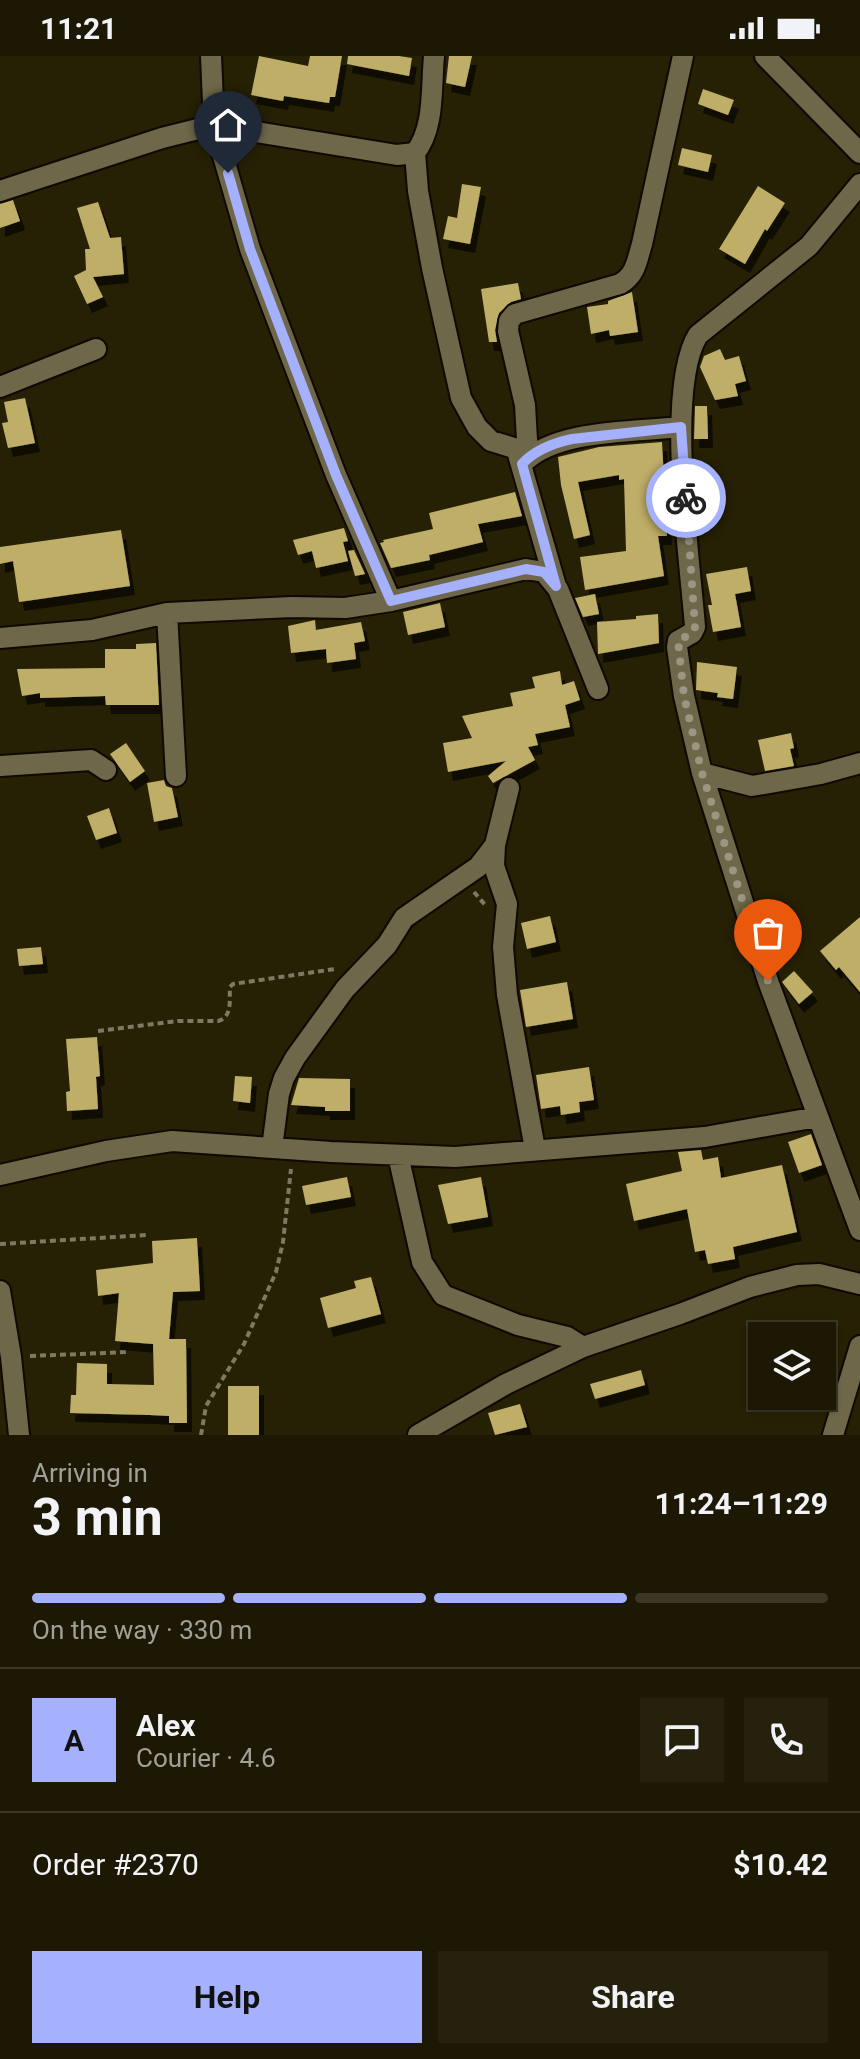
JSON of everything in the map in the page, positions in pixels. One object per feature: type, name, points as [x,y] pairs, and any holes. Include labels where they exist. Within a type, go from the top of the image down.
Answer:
[{"type":"street","points":[[211,56],[214,125],[250,249],[336,475],[391,601]]},
{"type":"street","points":[[434,56],[428,128],[423,143],[415,153],[429,253],[461,398],[477,427],[491,441],[514,448],[525,460]]},
{"type":"street","points":[[598,689],[556,586],[525,460],[525,405],[508,331],[509,321],[515,314],[620,284],[629,279],[635,270],[683,56]]},
{"type":"street","points":[[766,56],[860,153]]},
{"type":"street","points":[[0,191],[162,138],[214,125],[397,155],[415,153]]},
{"type":"street","points":[[860,184],[809,246],[698,335],[688,357],[681,427],[695,627],[692,633],[681,637],[677,647],[684,696],[702,773],[768,981],[860,1230]]},
{"type":"street","points":[[0,387],[96,349]]},
{"type":"street","points":[[525,460],[554,443],[572,439],[681,427]]},
{"type":"street","points":[[0,638],[92,630],[167,613],[278,607],[345,608],[391,601],[526,569],[544,572],[556,586]]},
{"type":"street","points":[[167,613],[176,776]]},
{"type":"street","points":[[0,766],[91,760],[106,770]]},
{"type":"street","points":[[702,773],[752,786],[821,774],[860,763]]},
{"type":"street","points":[[509,788],[495,845],[496,875],[507,904],[503,947],[507,995],[535,1149]]},
{"type":"street","points":[[272,1148],[279,1094],[295,1058],[352,980],[387,945],[404,918],[478,867],[495,845]]},
{"type":"street","points":[[0,1175],[106,1151],[172,1141],[455,1157],[705,1137],[817,1117]]},
{"type":"street","points":[[398,1155],[422,1262],[443,1295],[518,1325],[567,1337],[583,1347]]},
{"type":"street","points":[[418,1435],[506,1384],[583,1347],[779,1279],[819,1274],[860,1284]]},
{"type":"street","points":[[0,1291],[19,1435]]},
{"type":"street","points":[[833,1435],[860,1346]]},
{"type":"path","points":[[98,1031],[178,1021],[218,1021],[227,1017],[230,987],[240,981],[369,964]]},
{"type":"path","points":[[201,1435],[206,1406],[244,1344],[276,1272],[283,1242],[294,1150]]},
{"type":"path","points":[[0,1244],[147,1235]]},
{"type":"path","points":[[11,1357],[129,1352]]},
{"type":"building","points":[[259,56],[308,66],[310,56],[342,56],[335,97],[330,97],[329,103],[284,96],[283,101],[251,95]]},
{"type":"building","points":[[348,56],[412,58],[409,76],[347,64]]},
{"type":"building","points":[[449,56],[472,56],[465,87],[446,83]]},
{"type":"building","points":[[703,89],[734,100],[728,115],[698,104]]},
{"type":"building","points":[[682,148],[712,155],[708,172],[678,165]]},
{"type":"building","points":[[462,184],[481,187],[470,244],[443,239],[448,216],[457,218]]},
{"type":"building","points":[[758,186],[785,203],[767,231],[765,229],[745,264],[719,249]]},
{"type":"building","points":[[13,200],[20,221],[0,228],[0,204]]},
{"type":"building","points":[[98,202],[110,238],[121,237],[124,274],[93,277],[103,297],[87,304],[74,276],[86,270],[85,249],[90,249],[77,208]]},
{"type":"building","points":[[518,283],[521,299],[511,302],[499,313],[495,330],[497,342],[489,342],[481,289]]},
{"type":"building","points":[[632,292],[638,332],[610,336],[609,330],[591,334],[587,307],[608,304],[608,301]]},
{"type":"building","points":[[720,349],[725,360],[739,356],[746,381],[735,384],[738,396],[715,400],[700,367],[704,356]]},
{"type":"building","points":[[25,398],[35,443],[8,448],[2,423],[8,422],[4,402]]},
{"type":"building","points":[[695,406],[707,406],[708,439],[694,439]]},
{"type":"building","points":[[662,442],[667,536],[658,536],[664,576],[585,590],[580,557],[626,551],[624,479],[619,480],[619,475],[578,482],[590,535],[574,539],[561,485],[558,457],[599,447]]},
{"type":"building","points":[[515,492],[522,516],[478,524],[483,542],[429,555],[430,560],[391,568],[380,543],[383,540],[433,529],[429,513]]},
{"type":"building","points":[[344,528],[348,541],[343,542],[348,561],[316,568],[312,551],[298,555],[293,540]]},
{"type":"building","points":[[121,530],[130,586],[19,602],[13,561],[0,564],[0,547]]},
{"type":"building","points":[[354,550],[365,574],[355,576],[348,551]]},
{"type":"building","points":[[747,567],[751,591],[735,594],[741,627],[713,632],[706,574]]},
{"type":"building","points":[[595,594],[599,614],[583,617],[575,598]]},
{"type":"building","points":[[440,603],[445,627],[408,635],[403,612]]},
{"type":"building","points":[[658,614],[659,643],[598,654],[597,622]]},
{"type":"building","points":[[315,620],[316,630],[361,622],[365,641],[354,643],[356,659],[327,663],[326,649],[291,653],[288,626]]},
{"type":"building","points":[[156,643],[159,705],[106,705],[105,696],[40,698],[40,693],[22,696],[17,669],[105,668],[105,649],[136,649],[136,644]]},
{"type":"building","points":[[697,662],[737,667],[733,699],[696,690]]},
{"type":"building","points":[[560,671],[562,685],[574,681],[580,700],[565,705],[570,727],[535,734],[538,745],[528,747],[535,760],[493,783],[488,776],[506,761],[448,772],[443,743],[472,738],[462,716],[513,706],[510,693],[535,688],[532,677]]},
{"type":"building","points":[[791,733],[794,748],[790,749],[794,766],[765,771],[758,740]]},
{"type":"building","points":[[126,743],[145,771],[130,782],[110,754]]},
{"type":"building","points":[[164,780],[166,786],[172,788],[178,817],[154,822],[147,783]]},
{"type":"building","points":[[109,808],[117,833],[96,840],[87,816]]},
{"type":"building","points":[[550,916],[556,942],[527,949],[521,923]]},
{"type":"building","points":[[860,917],[860,992],[839,967],[836,970],[820,951]]},
{"type":"building","points":[[41,947],[43,964],[19,966],[17,949]]},
{"type":"building","points":[[794,971],[813,992],[799,1004],[782,982]]},
{"type":"building","points":[[567,982],[573,1019],[526,1027],[520,990]]},
{"type":"building","points":[[97,1037],[100,1076],[96,1077],[98,1109],[67,1111],[66,1092],[70,1091],[66,1039]]},
{"type":"building","points":[[589,1067],[594,1100],[579,1102],[580,1112],[561,1115],[560,1106],[541,1109],[536,1075]]},
{"type":"building","points":[[235,1076],[252,1077],[250,1103],[233,1101]]},
{"type":"building","points":[[299,1078],[350,1079],[350,1111],[325,1111],[325,1107],[291,1105]]},
{"type":"building","points":[[811,1134],[822,1165],[799,1173],[788,1142]]},
{"type":"building","points":[[701,1150],[703,1160],[718,1157],[721,1178],[782,1165],[797,1232],[733,1247],[735,1259],[708,1264],[705,1250],[695,1252],[687,1209],[634,1221],[626,1184],[682,1171],[678,1152]]},
{"type":"building","points":[[347,1177],[351,1197],[306,1205],[302,1186]]},
{"type":"building","points":[[481,1177],[488,1217],[448,1224],[438,1185]]},
{"type":"building","points":[[197,1238],[200,1291],[173,1292],[169,1339],[186,1339],[187,1423],[169,1423],[169,1416],[70,1413],[71,1395],[76,1395],[77,1363],[107,1364],[107,1384],[154,1385],[153,1344],[115,1341],[119,1293],[98,1296],[96,1270],[153,1263],[152,1241]]},
{"type":"building","points":[[371,1277],[381,1314],[328,1328],[320,1298],[356,1288],[354,1281]]},
{"type":"building","points":[[641,1370],[645,1385],[595,1399],[590,1384]]},
{"type":"building","points":[[228,1386],[259,1386],[259,1435],[228,1435]]},
{"type":"building","points":[[520,1404],[527,1427],[495,1435],[488,1413]]},
{"type":"way so far","points":[[686,498],[695,631],[678,641],[684,696],[702,773],[768,981]]},
{"type":"route","points":[[228,173],[250,249],[336,475],[391,601],[526,569],[544,572],[556,586],[522,464],[528,457],[554,443],[681,427],[686,498]]}]
